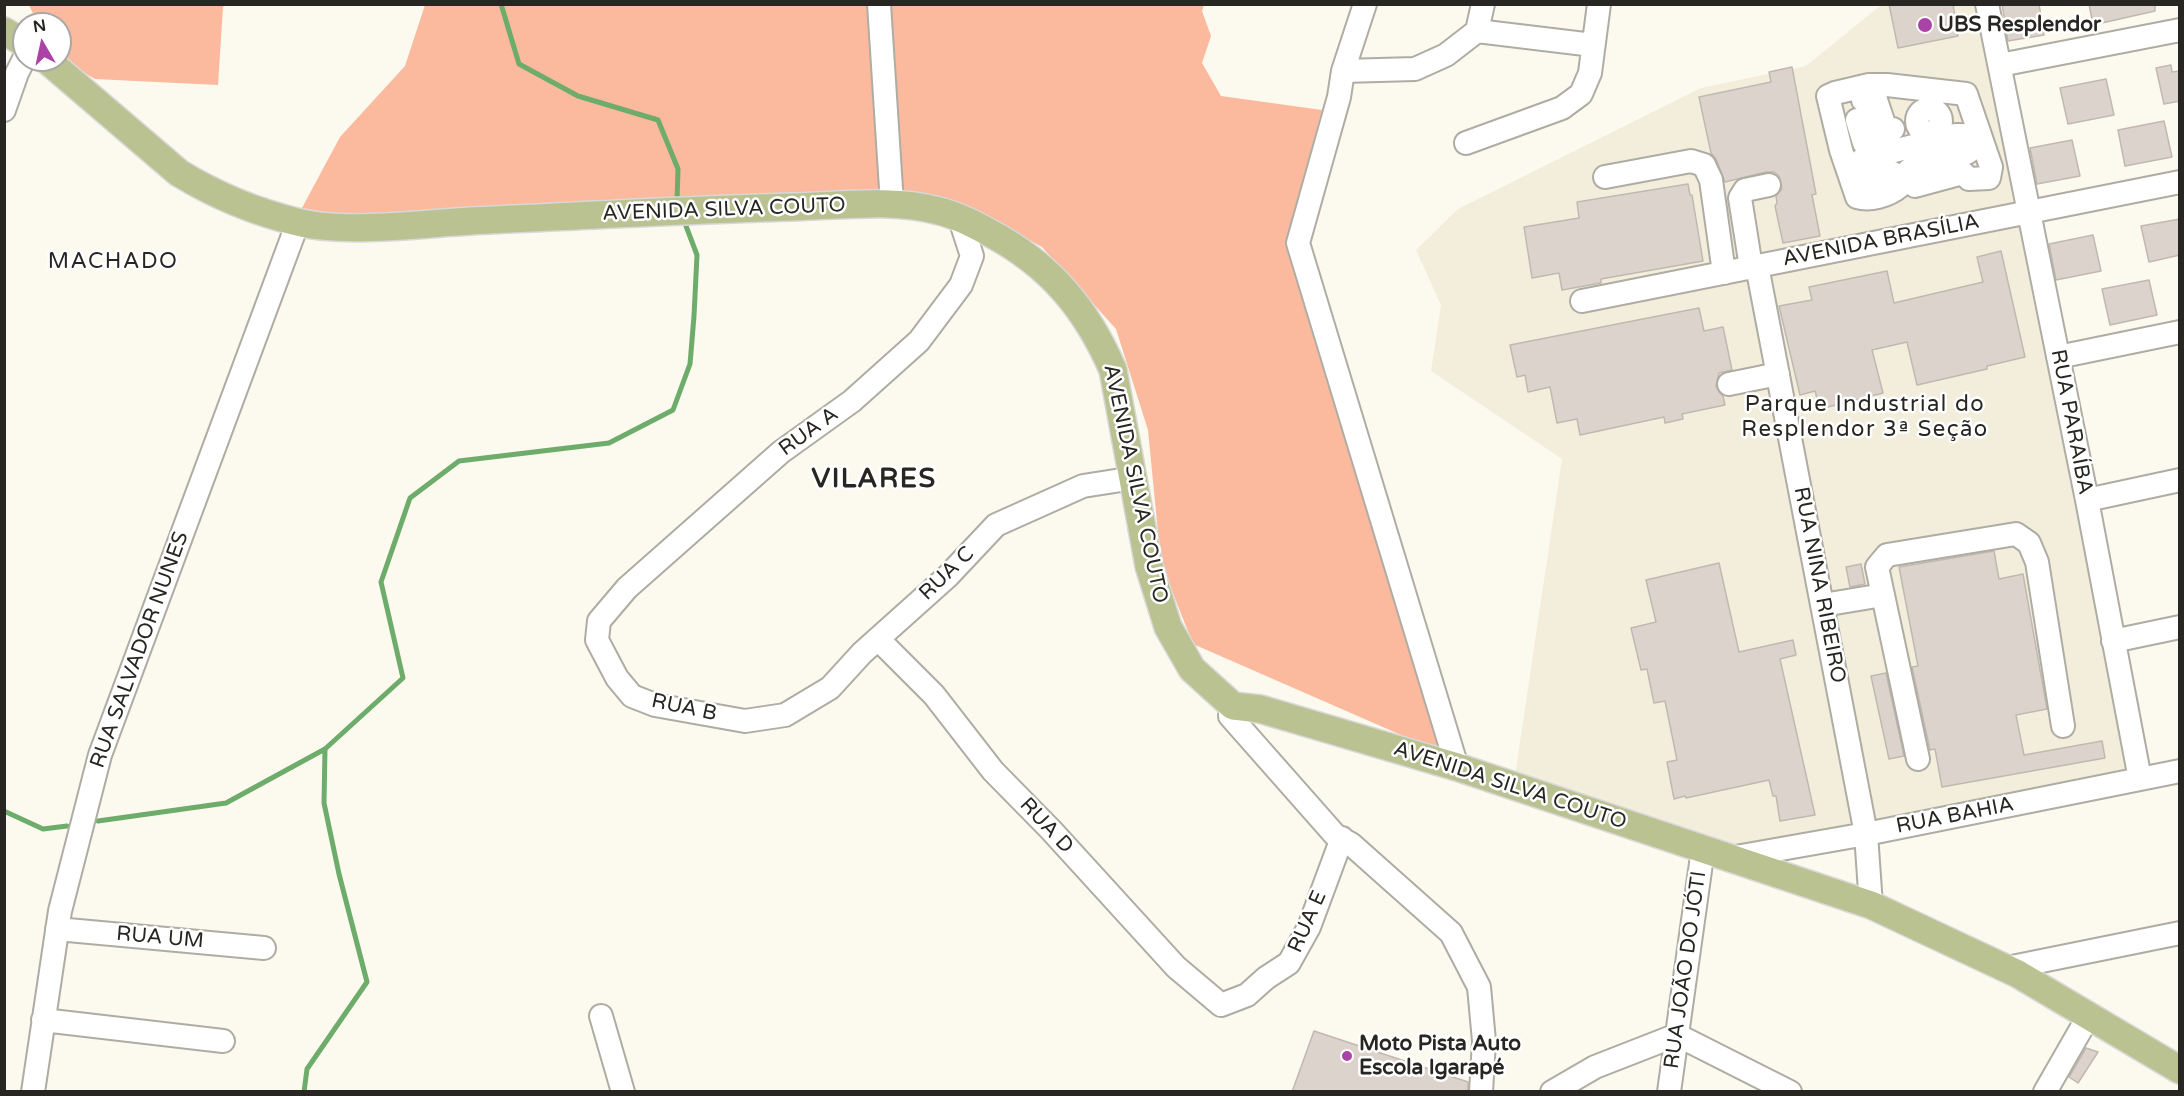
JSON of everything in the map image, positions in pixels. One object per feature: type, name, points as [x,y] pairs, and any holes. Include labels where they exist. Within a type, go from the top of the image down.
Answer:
[{"type":"main road","name":"AVENIDA SILVA COUTO","points":[[61,72],[179,173],[199,186],[298,222],[358,227],[674,211],[892,204],[940,211],[977,225],[1015,246],[1039,264],[1081,310],[1101,342],[1113,370],[1149,566],[1168,627],[1192,669],[1233,706],[1260,709],[1457,767],[1871,905],[2007,969],[2180,1070]]},
{"type":"street","points":[[879,4],[892,204]]},
{"type":"street","points":[[1365,4],[1343,71],[1339,97],[1298,243],[1457,767]]},
{"type":"street","points":[[1343,71],[1415,69],[1446,55],[1477,31],[1483,4]]},
{"type":"street","points":[[1466,143],[1562,108],[1581,94],[1590,73],[1599,4]]},
{"type":"street","name":"RUA PARAÍBA","points":[[1987,4],[2087,500],[2140,779]]},
{"type":"street","points":[[2000,65],[2180,30]]},
{"type":"street","points":[[1477,31],[1593,45]]},
{"type":"street","points":[[4,110],[17,72]]},
{"type":"street","points":[[1887,85],[1966,94],[1991,167],[1989,177],[1970,179],[1963,173],[1915,186],[1909,181],[1909,170],[1913,167],[1965,155],[1974,150],[1977,143],[1973,137],[1956,135],[1863,159],[1857,164],[1856,171],[1865,179],[1893,173],[1899,176],[1901,182],[1899,188],[1894,191],[1866,200],[1857,197],[1841,150],[1828,96],[1856,87],[1887,85]]},
{"type":"street","points":[[1863,100],[1876,100],[1884,124],[1874,126],[1871,117],[1857,120],[1864,143],[1878,139],[1876,132],[1893,129],[1893,123],[1902,115],[1908,115],[1917,124],[1920,112],[1926,109],[1938,113],[1941,119],[1971,109]]},
{"type":"street","points":[[1826,117],[1849,200],[1854,206],[1863,207],[1989,177]]},
{"type":"street","points":[[1605,177],[1691,161],[1704,165],[1711,180],[1724,273]]},
{"type":"street","name":"AVENIDA BRASÍLIA","points":[[1582,301],[2180,182]]},
{"type":"street","name":"RUA NINA RIBEIRO","points":[[1769,185],[1745,190],[1740,198],[1778,374],[1866,834],[1871,905]]},
{"type":"street","name":"RUA A","points":[[599,621],[627,588],[781,452],[852,401],[919,341],[962,285],[972,256],[960,219]]},
{"type":"street","name":"RUA SALVADOR NUNES","points":[[33,1092],[57,929],[100,756],[298,222]]},
{"type":"street","points":[[2058,357],[2180,332]]},
{"type":"street","points":[[1729,384],[1778,374]]},
{"type":"street","name":"RUA C","points":[[784,715],[830,688],[878,639],[948,576],[996,525],[1083,486],[1134,478]]},
{"type":"street","points":[[2087,500],[2180,480]]},
{"type":"street","points":[[1918,759],[1877,567],[1887,555],[2016,534],[2029,543],[2037,562],[2063,726]]},
{"type":"street","points":[[1823,605],[1883,595]]},
{"type":"street","name":"RUA B","points":[[599,621],[597,640],[616,678],[632,696],[655,705],[745,721],[784,715]]},
{"type":"street","points":[[2113,641],[2180,627]]},
{"type":"street","name":"RUA D","points":[[878,639],[934,695],[993,771],[1051,830],[1176,968],[1221,1005]]},
{"type":"street","points":[[1233,706],[1230,716],[1335,835],[1351,844],[1451,933],[1479,987],[1484,1041],[1481,1092]]},
{"type":"street","name":"RUA BAHIA","points":[[1730,858],[1866,834],[2180,771]]},
{"type":"street","name":"RUA E","points":[[1221,1005],[1247,995],[1266,978],[1289,963],[1309,927],[1342,838]]},
{"type":"street","name":"RUA JOÃO DO JÓTI","points":[[1669,1092],[1703,849]]},
{"type":"street","name":"RUA UM","points":[[57,929],[264,948]]},
{"type":"street","points":[[2007,969],[2180,933]]},
{"type":"street","points":[[601,1016],[623,1092]]},
{"type":"street","points":[[2045,1092],[2088,1017]]},
{"type":"street","points":[[44,1020],[223,1041]]},
{"type":"street","points":[[1552,1092],[1595,1067],[1677,1035],[1790,1092]]},
{"type":"shaded area","points":[[29,5],[225,5],[223,7],[218,85],[95,79],[72,66],[72,12],[32,12]]},
{"type":"shaded area","points":[[425,5],[1204,5],[1202,11],[1211,36],[1202,63],[1221,96],[1322,110],[1285,244],[1440,752],[1193,644],[1161,563],[1148,430],[1116,329],[1042,247],[982,214],[359,218],[302,208],[340,137],[405,66]]},
{"type":"shaded area","points":[[1881,5],[1989,5],[2142,777],[1702,860],[1512,796],[1562,459],[1431,371],[1441,305],[1416,250],[1458,209],[1701,88],[1806,66]]},
{"type":"building","name":"UBS Resplendor","points":[[1889,4],[1953,4],[1958,36],[1898,48]]},
{"type":"building","points":[[2002,4],[2039,4],[2044,35],[2008,41]]},
{"type":"building","points":[[2089,4],[2155,4],[2155,11],[2093,25]]},
{"type":"building","points":[[2171,65],[2172,72],[2180,71],[2180,101],[2164,104],[2156,68]]},
{"type":"building","points":[[1792,67],[1816,194],[1812,195],[1820,236],[1783,243],[1775,206],[1776,196],[1782,189],[1779,176],[1774,172],[1766,172],[1725,182],[1716,159],[1711,153],[1699,97],[1771,82],[1769,72]]},
{"type":"building","points":[[2106,79],[2114,115],[2068,124],[2060,88]]},
{"type":"building","points":[[2164,121],[2172,157],[2125,166],[2118,130]]},
{"type":"building","points":[[2072,140],[2080,176],[2037,184],[2030,148]]},
{"type":"building","points":[[1688,184],[1690,195],[1692,195],[1703,261],[1601,279],[1601,283],[1562,290],[1559,273],[1532,278],[1524,227],[1579,218],[1577,202]]},
{"type":"building","points":[[2180,219],[2180,255],[2149,262],[2141,226]]},
{"type":"building","points":[[2093,235],[2101,271],[2056,280],[2049,244]]},
{"type":"building","points":[[2001,251],[2025,357],[1987,366],[1987,369],[1917,385],[1907,342],[1872,350],[1883,393],[1820,409],[1815,391],[1800,395],[1779,306],[1812,300],[1809,287],[1887,271],[1894,303],[1983,282],[1977,257]]},
{"type":"building","points":[[2149,280],[2157,315],[2110,325],[2102,289]]},
{"type":"building","points":[[1699,308],[1704,331],[1723,327],[1732,370],[1719,373],[1716,386],[1723,396],[1725,405],[1682,414],[1683,419],[1665,423],[1664,417],[1580,435],[1577,419],[1557,423],[1550,387],[1528,392],[1525,375],[1517,377],[1510,345]]},
{"type":"building","points":[[1994,551],[1999,579],[2023,574],[2047,709],[2016,715],[2024,755],[2102,741],[2105,758],[1942,787],[1935,749],[1930,750],[1912,667],[1918,666],[1899,567]]},
{"type":"building","points":[[1719,563],[1739,652],[1793,640],[1796,655],[1780,659],[1815,815],[1780,821],[1776,796],[1773,796],[1769,780],[1674,799],[1667,762],[1677,760],[1665,701],[1654,703],[1647,669],[1641,670],[1631,628],[1656,622],[1646,580]]},
{"type":"building","points":[[1861,564],[1865,584],[1850,587],[1846,567]]},
{"type":"building","points":[[1886,673],[1904,756],[1889,759],[1871,676]]},
{"type":"building","name":"Moto Pista Auto Escola Igarapé","points":[[1314,1031],[1468,1082],[1468,1092],[1292,1092]]},
{"type":"building","points":[[2086,1048],[2098,1052],[2078,1083],[2069,1077]]},
{"type":"waterway","points":[[501,4],[519,64],[578,96],[658,120],[678,169],[677,201]]},
{"type":"waterway","points":[[98,821],[226,803],[325,749],[403,678],[381,582],[410,498],[459,461],[609,443],[673,410],[690,364],[694,316],[697,255],[686,226]]},
{"type":"waterway","points":[[304,1092],[307,1069],[367,982],[339,874],[324,803],[325,749]]},
{"type":"waterway","points":[[4,811],[43,829],[67,826]]},
{"type":"place","name":"UBS Resplendor","points":[[1925,25]]},
{"type":"place","name":"Moto Pista Auto Escola Igarapé","points":[[1347,1056]]},
{"type":"district","name":"MACHADO","points":[[113,262]]},
{"type":"district","name":"Parque Industrial do Resplendor 3ª Seção","points":[[1865,418]]},
{"type":"district","name":"VILARES","points":[[874,480]]}]
